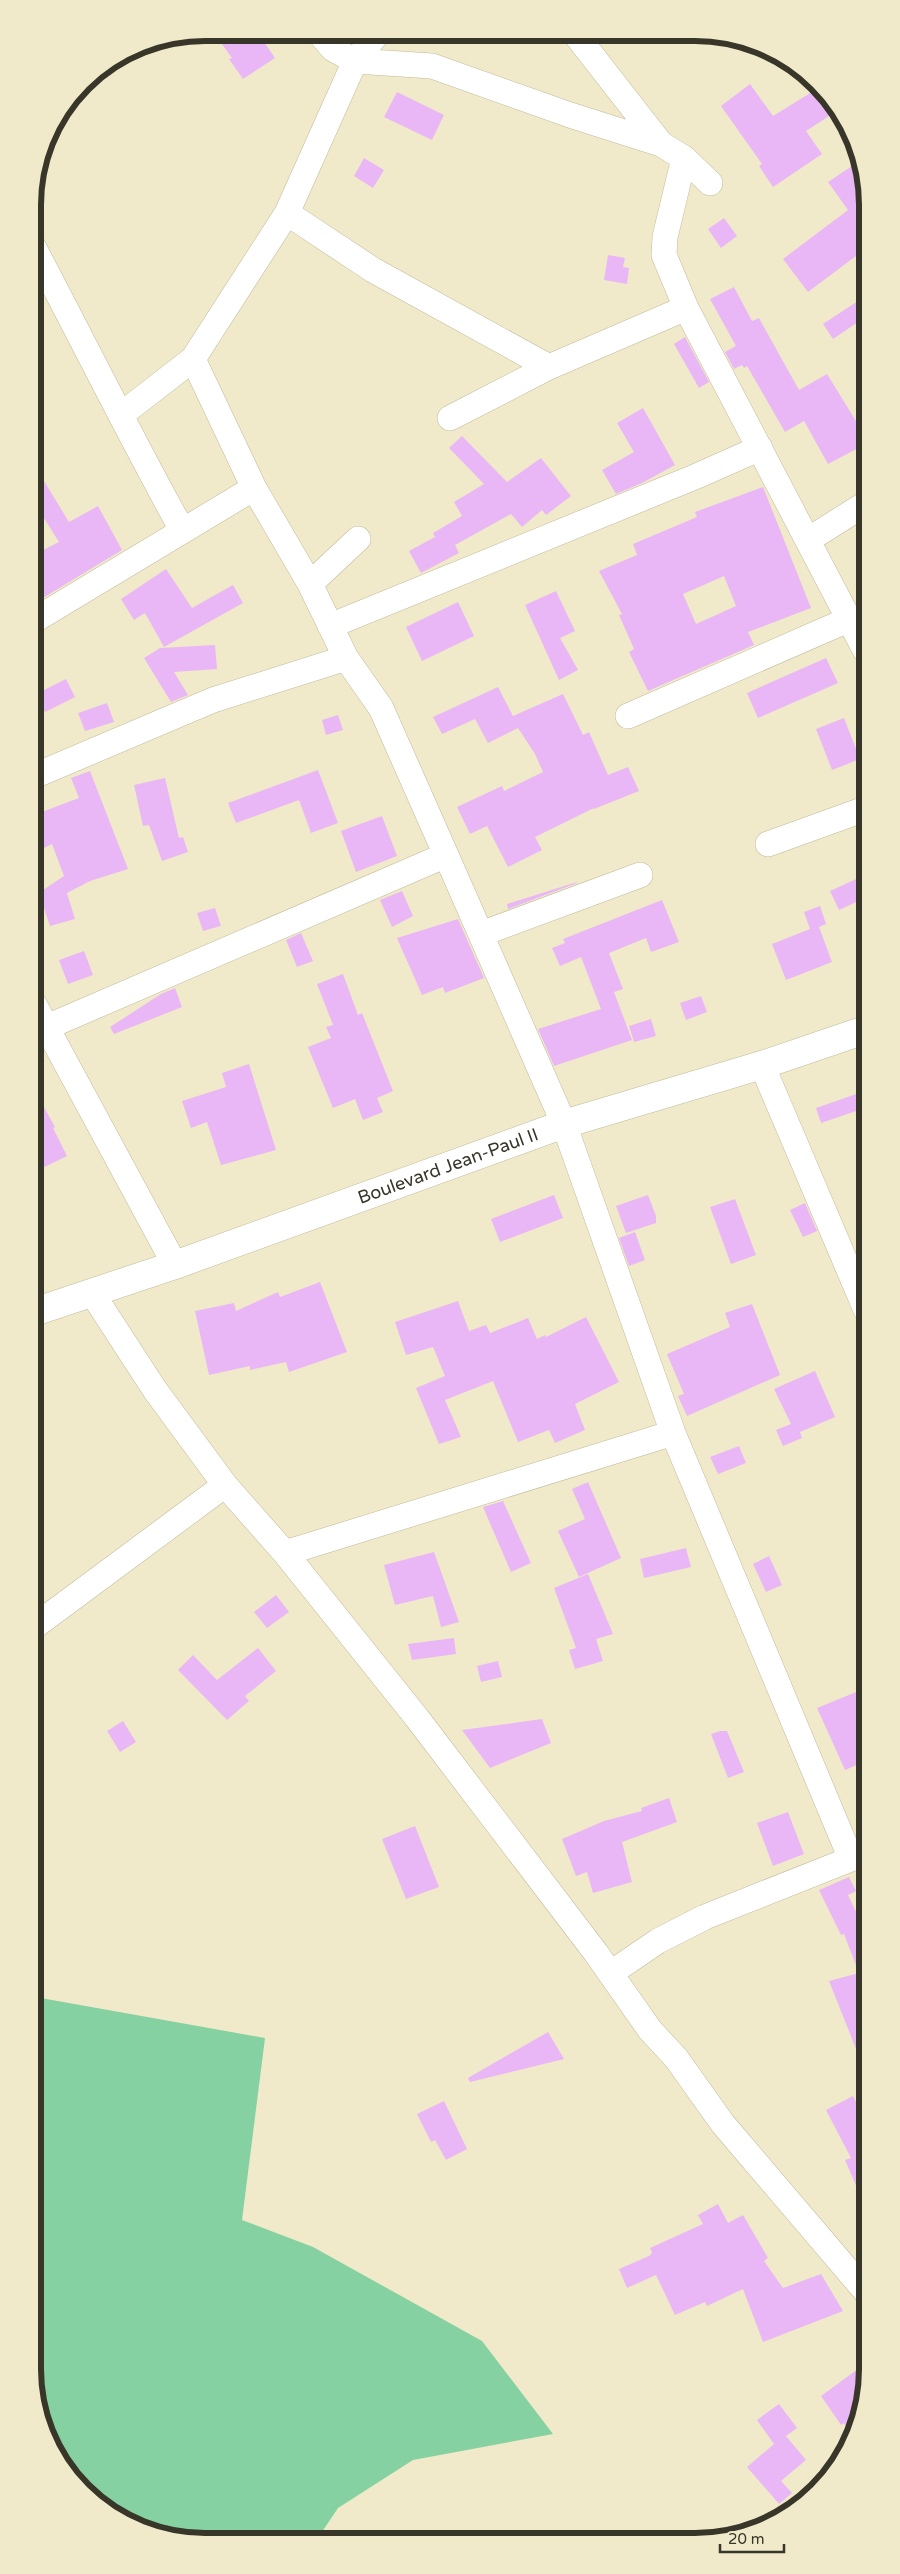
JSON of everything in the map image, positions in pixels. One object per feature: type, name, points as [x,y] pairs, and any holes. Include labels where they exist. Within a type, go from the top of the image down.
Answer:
[{"type":"main road","name":"Boulevard Jean-Paul II","points":[[41,1310],[175,1266],[564,1124],[762,1065],[859,1032]]},
{"type":"street","points":[[581,41],[661,144]]},
{"type":"street","points":[[327,42],[333,49],[355,61],[432,66],[570,115],[661,144],[684,158],[710,183]]},
{"type":"street","points":[[122,414],[193,359],[287,213],[355,61],[371,42]]},
{"type":"street","points":[[684,158],[667,228],[664,255],[686,308],[859,638]]},
{"type":"street","points":[[287,213],[373,270],[549,367]]},
{"type":"street","points":[[42,263],[122,414],[136,448],[182,530]]},
{"type":"street","points":[[450,418],[549,367],[686,308]]},
{"type":"street","points":[[193,359],[254,488],[310,584],[346,658],[381,708],[564,1124],[673,1433],[858,1854]]},
{"type":"street","points":[[330,626],[697,476],[760,448]]},
{"type":"street","points":[[42,616],[254,488]]},
{"type":"street","points":[[808,540],[859,508]]},
{"type":"street","points":[[310,584],[358,539]]},
{"type":"street","points":[[628,716],[850,620]]},
{"type":"street","points":[[42,773],[213,700],[346,658]]},
{"type":"street","points":[[768,844],[859,811]]},
{"type":"street","points":[[47,1027],[446,855]]},
{"type":"street","points":[[481,934],[640,875]]},
{"type":"street","points":[[42,1017],[175,1266]]},
{"type":"street","points":[[762,1065],[859,1292]]},
{"type":"street","points":[[92,1293],[155,1390],[226,1485],[285,1553],[417,1718],[611,1973],[650,2030],[676,2058],[723,2124],[858,2282]]},
{"type":"street","points":[[285,1553],[673,1433]]},
{"type":"street","points":[[41,1621],[226,1485]]},
{"type":"street","points":[[611,1973],[658,1941],[705,1917],[858,1856]]},
{"type":"green space","points":[[41,1998],[265,2038],[242,2220],[313,2247],[482,2341],[553,2434],[413,2460],[338,2508],[321,2533],[205,2533],[173,2530],[142,2520],[123,2511],[105,2499],[75,2469],[58,2442],[44,2401],[41,2369]]},
{"type":"building","points":[[220,42],[264,42],[275,58],[243,79],[229,59],[232,58]]},
{"type":"building","points":[[750,84],[773,116],[813,91],[831,115],[806,131],[822,154],[773,187],[759,166],[762,164],[721,106]]},
{"type":"building","points":[[397,92],[444,115],[432,140],[384,117]]},
{"type":"building","points":[[364,158],[384,170],[373,188],[354,176]]},
{"type":"building","points":[[852,166],[855,171],[859,205],[859,254],[808,292],[783,259],[848,210],[828,182]]},
{"type":"building","points":[[724,218],[737,236],[721,248],[708,229]]},
{"type":"building","points":[[608,255],[625,258],[623,267],[629,268],[627,284],[604,280]]},
{"type":"building","points":[[734,287],[752,321],[759,318],[799,390],[827,374],[859,426],[859,448],[828,464],[804,421],[785,432],[747,366],[744,368],[742,365],[734,369],[725,352],[736,346],[710,299]]},
{"type":"building","points":[[859,300],[859,321],[833,339],[823,324]]},
{"type":"building","points":[[685,337],[709,382],[699,388],[674,344]]},
{"type":"building","points":[[643,408],[675,465],[642,483],[616,494],[602,470],[634,452],[617,423]]},
{"type":"building","points":[[462,436],[507,482],[541,458],[571,496],[546,515],[542,510],[522,527],[511,514],[455,545],[459,553],[421,573],[409,551],[435,537],[433,533],[462,516],[454,502],[484,484],[449,448]]},
{"type":"building","points":[[42,478],[69,522],[98,506],[122,550],[42,599],[42,551],[59,542],[42,515]]},
{"type":"building","points":[[763,487],[811,608],[748,632],[754,645],[648,691],[629,652],[634,649],[619,615],[622,614],[599,571],[637,555],[633,544],[697,517],[695,512]],"holes":[[[724,576],[736,606],[696,624],[683,594]]]},
{"type":"building","points":[[166,569],[192,608],[233,585],[243,603],[164,647],[145,613],[134,620],[121,599]]},
{"type":"building","points":[[556,591],[575,631],[560,638],[578,670],[559,680],[525,605]]},
{"type":"building","points":[[458,602],[474,636],[422,661],[406,627]]},
{"type":"building","points":[[215,645],[217,669],[174,672],[188,695],[171,702],[144,658],[160,648]]},
{"type":"building","points":[[826,658],[838,683],[758,718],[747,693]]},
{"type":"building","points":[[66,679],[75,697],[45,712],[42,706],[42,691]]},
{"type":"building","points":[[498,687],[513,716],[563,694],[583,735],[589,732],[608,775],[628,767],[639,791],[594,808],[535,837],[542,850],[508,867],[487,826],[470,834],[457,807],[502,786],[504,791],[543,772],[535,754],[518,728],[488,743],[475,719],[442,734],[433,717]]},
{"type":"building","points":[[107,703],[114,722],[85,731],[78,713]]},
{"type":"building","points":[[338,715],[343,730],[326,735],[322,720]]},
{"type":"building","points":[[844,718],[859,759],[832,770],[816,729]]},
{"type":"building","points":[[318,770],[338,823],[311,833],[299,800],[236,823],[228,803]]},
{"type":"building","points":[[90,771],[128,869],[90,881],[67,893],[75,919],[50,926],[44,908],[42,910],[42,891],[64,876],[52,844],[42,849],[42,812],[79,798],[71,778]]},
{"type":"building","points":[[165,778],[179,838],[183,837],[188,852],[162,861],[149,825],[143,826],[134,785]]},
{"type":"building","points":[[382,816],[397,856],[356,872],[341,831]]},
{"type":"building","points":[[859,878],[859,901],[839,910],[830,891]]},
{"type":"building","points":[[577,883],[508,909],[507,904]]},
{"type":"building","points":[[402,891],[413,916],[392,927],[380,900]]},
{"type":"building","points":[[662,900],[679,942],[651,952],[646,938],[609,953],[623,989],[614,992],[632,1040],[554,1066],[538,1029],[601,1009],[581,957],[560,966],[552,948],[565,943],[563,939]]},
{"type":"building","points":[[820,906],[826,924],[819,927],[832,962],[786,980],[772,944],[810,929],[804,912]]},
{"type":"building","points":[[215,908],[221,926],[203,931],[197,913]]},
{"type":"building","points":[[458,919],[484,978],[445,993],[443,987],[422,995],[397,938]]},
{"type":"building","points":[[301,933],[313,961],[297,967],[286,940]]},
{"type":"building","points":[[84,951],[93,975],[68,984],[59,960]]},
{"type":"building","points":[[343,974],[358,1015],[362,1013],[393,1091],[377,1098],[383,1112],[363,1120],[355,1099],[333,1108],[308,1047],[331,1038],[326,1027],[333,1025],[317,984]]},
{"type":"building","points":[[175,988],[182,1007],[114,1034],[110,1027],[161,994]]},
{"type":"building","points":[[701,996],[707,1012],[686,1020],[680,1003]]},
{"type":"building","points":[[651,1019],[656,1036],[634,1042],[629,1026]]},
{"type":"building","points":[[249,1064],[276,1150],[221,1165],[207,1122],[191,1128],[182,1101],[226,1087],[222,1073]]},
{"type":"building","points":[[859,1093],[859,1110],[821,1123],[816,1108]]},
{"type":"building","points":[[42,1103],[55,1127],[53,1128],[67,1156],[42,1168]]},
{"type":"building","points":[[554,1195],[563,1218],[500,1242],[491,1219]]},
{"type":"building","points":[[648,1195],[656,1216],[656,1223],[626,1233],[616,1206]]},
{"type":"building","points":[[735,1199],[756,1255],[731,1264],[710,1207]]},
{"type":"building","points":[[805,1203],[817,1231],[803,1237],[790,1210]]},
{"type":"building","points":[[635,1232],[645,1260],[629,1266],[619,1238]]},
{"type":"building","points":[[320,1282],[347,1352],[289,1372],[286,1362],[250,1370],[250,1366],[209,1375],[195,1311],[234,1303],[236,1311],[278,1292],[280,1297]]},
{"type":"building","points":[[458,1301],[469,1331],[486,1325],[490,1333],[528,1318],[537,1339],[545,1335],[546,1337],[586,1317],[619,1382],[575,1404],[585,1430],[555,1443],[549,1430],[518,1442],[493,1381],[445,1400],[461,1437],[439,1444],[416,1388],[445,1376],[433,1347],[406,1355],[395,1322]]},
{"type":"building","points":[[752,1304],[780,1375],[687,1416],[678,1396],[684,1394],[667,1354],[730,1327],[725,1313]]},
{"type":"building","points":[[815,1371],[835,1417],[800,1432],[802,1438],[783,1446],[776,1430],[791,1424],[774,1389]]},
{"type":"building","points":[[739,1446],[746,1463],[718,1474],[710,1457]]},
{"type":"building","points":[[588,1482],[621,1558],[579,1577],[558,1531],[585,1519],[572,1489]]},
{"type":"building","points":[[503,1501],[531,1563],[511,1572],[483,1507]]},
{"type":"building","points":[[686,1548],[691,1567],[644,1578],[640,1559]]},
{"type":"building","points":[[434,1552],[459,1622],[441,1627],[433,1596],[395,1605],[384,1565]]},
{"type":"building","points":[[769,1556],[782,1585],[766,1592],[753,1564]]},
{"type":"building","points":[[588,1574],[613,1634],[596,1639],[603,1661],[575,1669],[569,1650],[576,1648],[554,1588]]},
{"type":"building","points":[[276,1595],[289,1612],[267,1628],[254,1612]]},
{"type":"building","points":[[454,1638],[456,1654],[412,1660],[408,1644]]},
{"type":"building","points":[[258,1648],[276,1671],[245,1696],[249,1701],[227,1720],[178,1670],[193,1655],[217,1680]]},
{"type":"building","points":[[498,1661],[502,1677],[481,1682],[477,1666]]},
{"type":"building","points":[[858,1691],[858,1764],[845,1770],[817,1708]]},
{"type":"building","points":[[542,1719],[551,1743],[490,1768],[462,1730]]},
{"type":"building","points":[[123,1721],[136,1742],[120,1752],[107,1731]]},
{"type":"building","points":[[727,1731],[744,1772],[728,1778],[711,1734]]},
{"type":"building","points":[[669,1798],[677,1822],[622,1842],[632,1882],[593,1893],[587,1872],[576,1876],[562,1839],[604,1821],[642,1811],[641,1808]]},
{"type":"building","points":[[788,1812],[804,1854],[773,1866],[757,1823]]},
{"type":"building","points":[[415,1826],[439,1887],[406,1899],[382,1839]]},
{"type":"building","points":[[849,1877],[856,1891],[848,1895],[858,1916],[858,1971],[844,1934],[841,1935],[819,1890]]},
{"type":"building","points":[[858,1973],[858,2054],[829,1981]]},
{"type":"building","points":[[548,2032],[564,2059],[470,2082],[468,2078]]},
{"type":"building","points":[[853,2096],[858,2106],[858,2190],[845,2160],[851,2158],[826,2110]]},
{"type":"building","points":[[444,2101],[467,2149],[446,2160],[435,2140],[431,2142],[417,2114]]},
{"type":"building","points":[[718,2204],[728,2223],[743,2215],[768,2258],[764,2261],[783,2288],[821,2274],[843,2311],[763,2342],[743,2289],[707,2306],[705,2302],[675,2315],[656,2275],[627,2288],[619,2269],[649,2256],[652,2253],[650,2248],[703,2224],[698,2215]]},
{"type":"building","points":[[858,2369],[856,2401],[847,2428],[844,2423],[841,2425],[821,2396]]},
{"type":"building","points":[[779,2404],[797,2428],[786,2436],[806,2460],[781,2481],[792,2493],[779,2504],[747,2467],[774,2444],[757,2420]]}]
